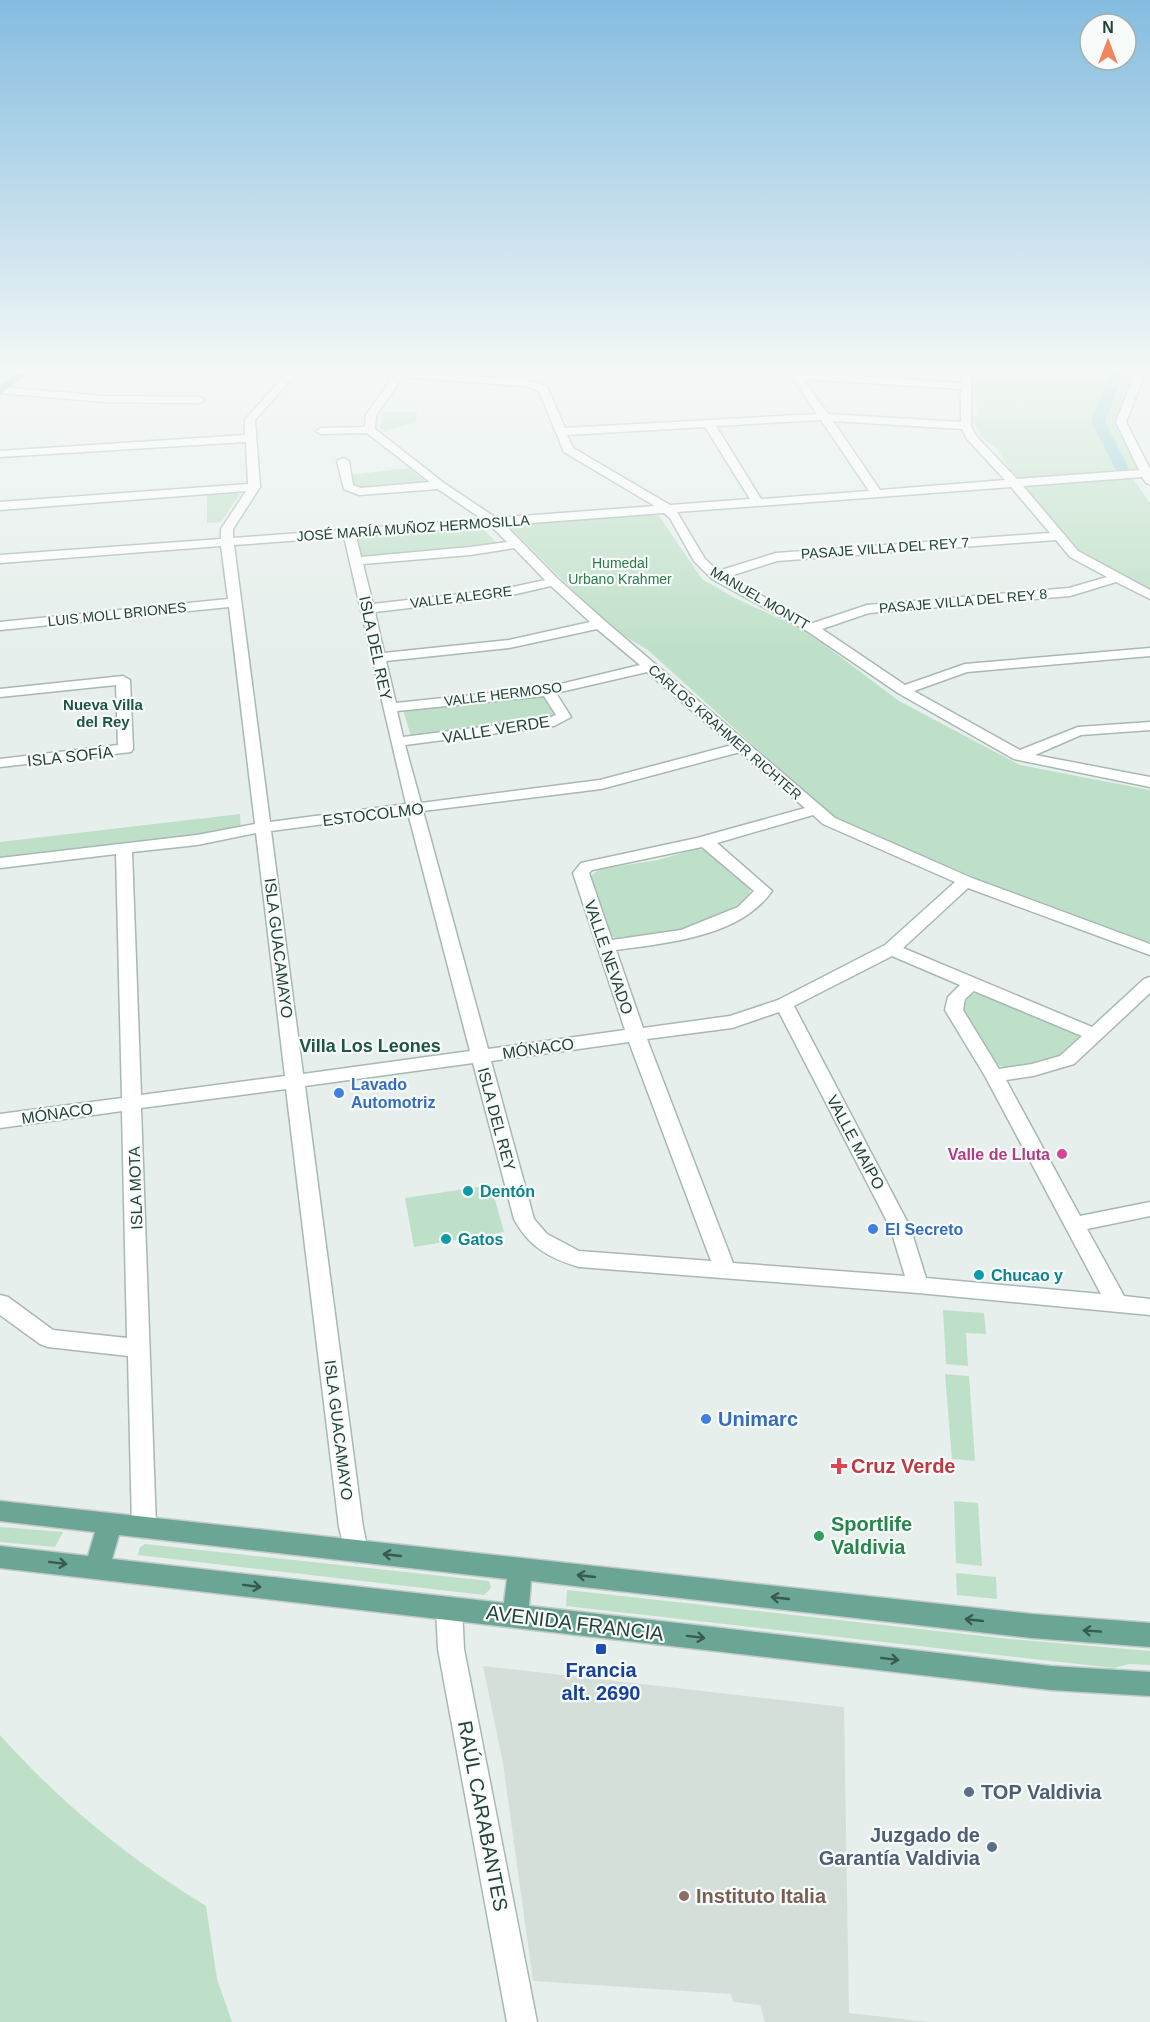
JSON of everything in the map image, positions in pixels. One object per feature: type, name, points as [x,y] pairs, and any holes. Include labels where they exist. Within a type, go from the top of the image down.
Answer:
[{"type":"main road","points":[[0,1511],[1032,1626],[1150,1635]]},
{"type":"main road","points":[[97,1568],[110,1523]]},
{"type":"main road","name":"AVENIDA FRANCIA","points":[[0,1557],[1051,1678],[1150,1684]]},
{"type":"main road","points":[[516,1616],[520,1569]]},
{"type":"street","points":[[0,506],[254,487],[252,462]]},
{"type":"street","points":[[343,462],[348,488],[359,492],[440,485]]},
{"type":"street","name":"CARLOS KRAHMER RICHTER","points":[[411,462],[494,522],[600,624],[829,821],[966,881],[1150,950]]},
{"type":"street","name":"MANUEL MONTT","points":[[589,462],[666,508],[675,516],[700,561],[717,576],[812,628],[903,690],[1020,756],[1150,782]]},
{"type":"street","points":[[733,462],[757,501]]},
{"type":"street","points":[[855,462],[876,492]]},
{"type":"street","points":[[994,462],[1074,554],[1150,595]]},
{"type":"street","points":[[1142,462],[1149,476]]},
{"type":"street","name":"JOSÉ MARÍA MUÑOZ HERMOSILLA","points":[[0,559],[876,492],[1149,476]]},
{"type":"street","name":"ISLA GUACAMAYO","points":[[254,487],[227,529],[227,542],[351,1527],[356,1551]]},
{"type":"street","name":"ISLA DEL REY","points":[[349,534],[397,742],[417,808],[524,1219],[534,1235],[552,1250],[579,1259],[918,1284],[1150,1307]]},
{"type":"street","name":"PASAJE VILLA DEL REY 7","points":[[717,576],[776,556],[1057,536]]},
{"type":"street","points":[[356,561],[470,551],[515,544]]},
{"type":"street","name":"PASAJE VILLA DEL REY 8","points":[[812,628],[867,609],[1070,592],[1116,578]]},
{"type":"street","name":"VALLE ALEGRE","points":[[368,609],[503,593],[554,582]]},
{"type":"street","name":"LUIS MOLL BRIONES","points":[[0,626],[235,602]]},
{"type":"street","points":[[378,658],[509,644],[600,624]]},
{"type":"street","points":[[903,690],[965,668],[1150,652]]},
{"type":"street","name":"VALLE HERMOSO","points":[[389,708],[548,691],[650,666]]},
{"type":"street","name":"ISLA SOFÍA","points":[[0,693],[123,680],[126,749],[0,763]]},
{"type":"street","name":"VALLE VERDE","points":[[397,742],[549,723],[564,717],[548,691]]},
{"type":"street","points":[[1020,756],[1078,731],[1150,726]]},
{"type":"street","name":"ESTOCOLMO","points":[[0,863],[197,840],[263,828],[601,784],[742,747]]},
{"type":"street","name":"VALLE NEVADO","points":[[725,1269],[636,1035],[581,873],[587,866],[648,857],[814,810]]},
{"type":"street","points":[[605,946],[684,935],[744,911],[764,891],[706,842]]},
{"type":"street","name":"ISLA MOTA","points":[[124,848],[144,1527]]},
{"type":"street","name":"MÓNACO","points":[[0,1121],[732,1022],[784,1004],[891,949],[966,881]]},
{"type":"street","points":[[891,949],[1095,1035]]},
{"type":"street","points":[[994,1076],[1033,1070],[1067,1060],[1150,983]]},
{"type":"street","points":[[971,984],[957,997],[954,1010],[994,1076],[1118,1305]]},
{"type":"street","name":"VALLE MAIPO","points":[[784,1004],[900,1227],[918,1284]]},
{"type":"street","points":[[1076,1224],[1150,1209]]},
{"type":"street","points":[[0,1303],[48,1338],[117,1347],[139,1347]]},
{"type":"street","name":"RAÚL CARABANTES","points":[[449,1608],[451,1649],[522,2022]]},
{"type":"shaded area","name":"Instituto Italia","points":[[483,1666],[844,1707],[849,2013],[929,2022],[765,2022],[760,2005],[733,2002],[731,1994],[533,1981],[503,1763]]},
{"type":"green space","points":[[1005,462],[1134,462],[1137,468],[1129,473],[1150,503],[1150,591],[1086,556],[1065,537],[1024,490],[1028,489]]},
{"type":"green space","points":[[409,468],[427,483],[362,490],[352,485],[349,475]]},
{"type":"green space","points":[[230,492],[240,494],[221,522],[207,523],[207,494]]},
{"type":"green space","name":"Humedal Urbano Krahmer","points":[[659,516],[702,579],[735,598],[806,631],[899,701],[1020,765],[1150,790],[1150,946],[969,875],[832,817],[648,650],[612,629],[507,525]]},
{"type":"green space","points":[[482,528],[498,544],[362,558],[356,539],[362,536]]},
{"type":"green space","points":[[540,695],[549,698],[557,714],[544,722],[411,736],[403,710]]},
{"type":"green space","points":[[240,814],[241,833],[0,860],[0,842]]},
{"type":"green space","points":[[696,849],[711,851],[750,889],[749,897],[742,903],[686,929],[620,939],[609,936],[588,878],[600,869],[658,860]]},
{"type":"green space","points":[[968,994],[983,994],[1075,1032],[1080,1040],[1060,1059],[1011,1069],[993,1064],[960,1008]]},
{"type":"green space","points":[[491,1185],[504,1232],[414,1247],[405,1198]]},
{"type":"green space","points":[[943,1310],[984,1313],[986,1334],[966,1333],[968,1366],[946,1364]]},
{"type":"green space","points":[[945,1374],[969,1376],[975,1461],[952,1459]]},
{"type":"green space","points":[[954,1501],[978,1503],[982,1566],[956,1563]]},
{"type":"green space","points":[[0,1527],[63,1532],[55,1547],[0,1542]]},
{"type":"green space","points":[[145,1544],[489,1581],[491,1588],[484,1595],[138,1555],[140,1547]]},
{"type":"green space","points":[[956,1573],[996,1577],[997,1599],[957,1595]]},
{"type":"green space","points":[[567,1590],[1009,1639],[1150,1651],[1150,1665],[1129,1664],[1114,1668],[566,1606]]},
{"type":"green space","points":[[0,1735],[47,1784],[97,1828],[150,1869],[206,1906],[217,1979],[232,2022],[0,2022]]},
{"type":"waterway","points":[[1119,462],[1122,469]]},
{"type":"place","name":"Lavado Automotriz","points":[[339,1093]]},
{"type":"place","name":"Valle de Lluta","points":[[1062,1154]]},
{"type":"place","name":"Dentón","points":[[468,1191]]},
{"type":"place","name":"El Secreto","points":[[873,1229]]},
{"type":"place","name":"Gatos","points":[[446,1239]]},
{"type":"place","name":"Chucao y","points":[[979,1275]]},
{"type":"place","name":"Unimarc","points":[[706,1419]]},
{"type":"place","name":"Cruz Verde","points":[[839,1466]]},
{"type":"place","name":"Sportlife Valdivia","points":[[819,1536]]},
{"type":"place","name":"Francia alt. 2690","points":[[601,1649]]},
{"type":"place","name":"TOP Valdivia","points":[[969,1792]]},
{"type":"place","name":"Juzgado de Garantía Valdivia","points":[[992,1847]]},
{"type":"place","name":"Instituto Italia","points":[[684,1896]]},
{"type":"district","name":"Nueva Villa del Rey","points":[[103,714]]},
{"type":"district","name":"Villa Los Leones","points":[[370,1046]]}]
